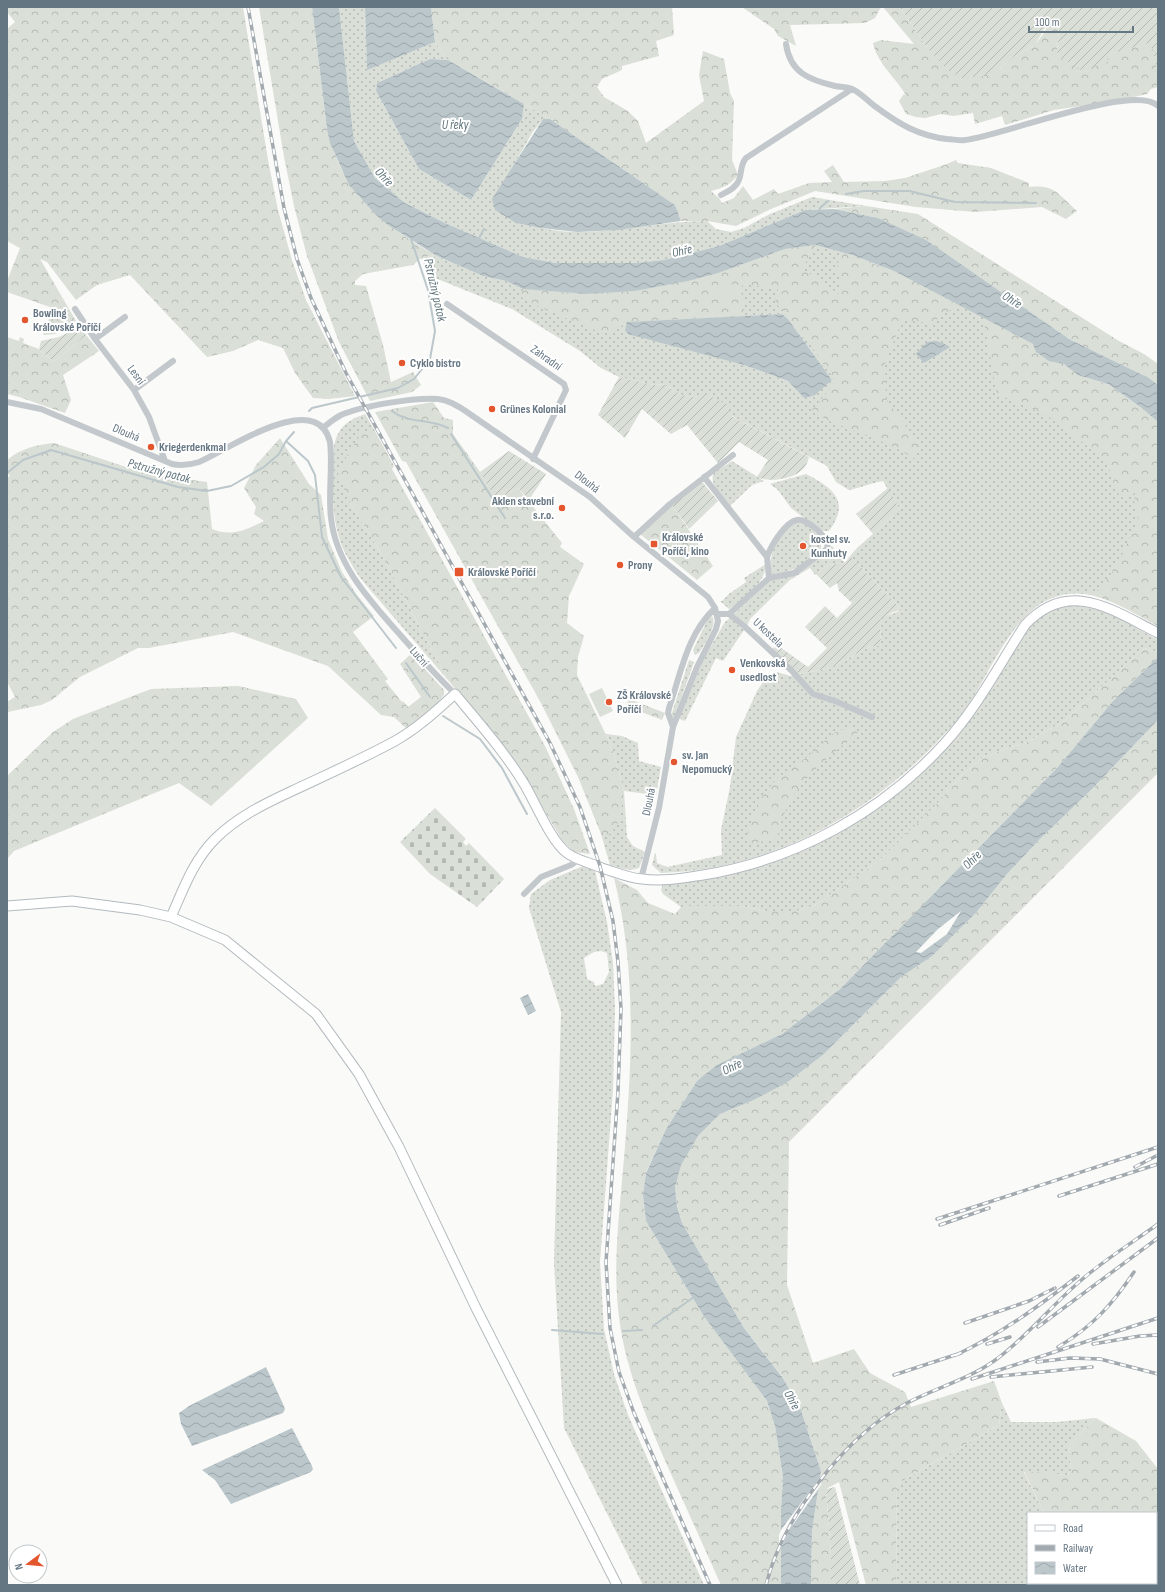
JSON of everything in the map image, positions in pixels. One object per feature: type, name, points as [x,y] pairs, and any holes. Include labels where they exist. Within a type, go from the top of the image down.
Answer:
[{"type":"street","points":[[786,44],[787,53],[795,67],[804,75],[814,81],[852,89],[907,128],[930,136],[965,140],[1096,105],[1127,100],[1148,101],[1158,106]]},
{"type":"street","points":[[721,195],[734,187],[739,181],[741,168],[746,158],[852,89]]},
{"type":"street","name":"Zahradní","points":[[447,304],[564,384],[566,390],[533,459]]},
{"type":"street","name":"Lesní","points":[[74,309],[134,390],[149,417],[164,461]]},
{"type":"street","points":[[95,339],[125,318]]},
{"type":"street","points":[[134,390],[173,361]]},
{"type":"street","name":"Dlouhá","points":[[7,402],[42,409],[164,461],[180,466],[198,462],[273,425],[307,420],[318,423],[324,427],[335,419],[354,411],[428,399],[448,401],[464,410],[590,497],[634,537],[703,592],[715,608],[717,614],[716,629],[697,667],[673,727],[655,830],[641,879]]},
{"type":"street","name":"Luční","points":[[324,427],[331,446],[331,518],[334,533],[347,565],[361,590],[427,666],[455,694],[499,746],[524,784],[556,840],[567,853],[625,876],[659,880],[696,876],[766,860],[830,832],[872,807],[918,770],[944,744],[978,701],[1026,625],[1033,617],[1050,606],[1073,600],[1096,603],[1158,633]]},
{"type":"street","points":[[634,537],[670,504],[733,455]]},
{"type":"street","points":[[704,477],[767,557]]},
{"type":"street","points":[[717,614],[729,614],[768,578],[794,573],[827,549],[828,544],[826,540],[805,520],[796,520],[791,522],[772,545],[767,557],[768,578]]},
{"type":"street","name":"Dlouhá","points":[[673,727],[668,714],[681,669],[695,633],[708,614],[715,608]]},
{"type":"street","name":"U kostela","points":[[729,614],[786,665],[813,694],[835,701],[872,717]]},
{"type":"street","points":[[171,918],[189,876],[200,857],[215,839],[228,827],[251,811],[395,741],[420,725],[455,694]]},
{"type":"street","points":[[524,894],[541,877],[571,865],[579,859]]},
{"type":"street","points":[[7,906],[72,901],[140,910],[171,918],[226,940],[316,1014],[359,1074],[399,1148],[476,1308],[617,1585]]},
{"type":"green space","points":[[7,7],[243,7],[268,160],[278,210],[292,260],[306,300],[355,396],[329,399],[313,398],[295,373],[283,348],[258,340],[233,351],[207,357],[130,275],[97,285],[76,300],[47,262],[40,259],[76,321],[55,334],[43,335],[51,314],[50,307],[7,292],[7,281],[20,248],[7,241],[7,29],[15,22],[7,12]]},
{"type":"green space","points":[[259,7],[312,7],[327,129],[334,151],[343,171],[366,204],[381,218],[397,231],[435,255],[421,258],[413,265],[363,274],[355,281],[355,285],[366,286],[383,345],[391,382],[413,372],[421,385],[412,392],[370,401],[339,342],[307,256],[294,206],[284,157]]},
{"type":"green space","points":[[339,7],[365,7],[367,69],[435,42],[448,60],[430,59],[377,83],[376,91],[419,169],[471,200],[522,119],[524,104],[550,119],[543,119],[532,133],[514,165],[516,223],[569,232],[593,232],[691,221],[707,221],[716,229],[731,232],[744,228],[770,214],[812,197],[866,206],[805,210],[719,246],[664,260],[636,263],[556,263],[523,257],[445,223],[405,203],[375,178],[354,141]]},
{"type":"green space","points":[[431,7],[672,7],[674,35],[656,41],[659,56],[622,66],[622,70],[602,79],[597,87],[604,97],[628,111],[638,121],[646,143],[704,101],[699,75],[703,51],[724,59],[730,93],[734,101],[732,160],[738,175],[726,186],[711,191],[722,203],[734,198],[743,186],[753,200],[774,189],[778,194],[809,183],[832,182],[824,171],[833,165],[844,182],[885,181],[905,178],[956,160],[958,163],[991,168],[1029,183],[1029,187],[1045,187],[1051,189],[1077,211],[1066,219],[1042,207],[975,212],[916,207],[815,191],[771,209],[736,226],[707,221],[681,221],[675,205],[550,119],[448,60],[435,42]]},
{"type":"green space","points":[[742,7],[881,7],[875,18],[865,23],[790,25],[796,46],[778,36],[774,29]]},
{"type":"green space","points":[[883,7],[900,7],[928,49],[1000,69],[1013,57],[1035,45],[1044,33],[1049,21],[1059,22],[1057,56],[1107,55],[1152,41],[1158,76],[1158,87],[1151,89],[1147,94],[1116,101],[1054,110],[1005,125],[1002,116],[975,124],[973,113],[953,116],[941,114],[925,118],[916,117],[906,114],[899,101],[904,94],[906,95],[882,63],[875,50],[873,43],[881,40],[914,44]]},
{"type":"green space","points":[[900,7],[1158,7],[1158,76],[1151,42],[1107,55],[1108,63],[1081,70],[1057,56],[1059,22],[1049,21],[1035,45],[1013,57],[1000,69],[983,76],[963,78],[950,72],[928,49]]},
{"type":"green space","points":[[866,206],[918,214],[1119,341],[1144,354],[1158,364],[1158,385],[1149,378],[1069,339],[985,281],[878,218],[834,209]]},
{"type":"green space","points":[[815,245],[852,255],[894,271],[1006,329],[1158,422],[1158,626],[1121,606],[1095,596],[1069,594],[1055,597],[1039,605],[1025,617],[1012,632],[970,703],[953,725],[908,770],[877,795],[845,816],[811,835],[775,850],[738,862],[700,870],[661,873],[652,865],[655,853],[657,863],[667,867],[722,855],[721,830],[730,787],[736,737],[757,691],[764,681],[777,672],[790,676],[831,668],[867,648],[881,645],[880,620],[902,610],[850,556],[900,510],[883,481],[849,490],[836,482],[827,466],[695,397],[682,395],[663,384],[654,385],[619,377],[601,368],[580,351],[512,309],[430,276],[421,258],[435,255],[483,276],[506,281],[523,289],[586,294],[635,291],[688,281],[718,273],[785,249]],"holes":[[[782,314],[788,319],[832,380],[804,398],[788,381],[744,365],[696,351],[627,322]]]},
{"type":"green space","points":[[815,245],[802,270],[819,278],[838,294],[842,289],[837,269],[840,252],[893,271],[958,305],[931,323],[902,320],[885,364],[886,399],[919,444],[916,459],[888,444],[827,420],[812,410],[836,382],[807,340],[775,302],[778,289],[743,284],[741,290],[745,308],[740,316],[627,322],[612,333],[595,330],[539,307],[521,297],[523,289],[586,294],[635,291],[688,281],[739,266],[785,249]]},
{"type":"green space","points":[[734,284],[736,296],[715,299],[714,287]]},
{"type":"green space","points":[[983,317],[1033,344],[1049,361],[1064,364],[1078,375],[1108,384],[1139,406],[1158,422],[1158,626],[1103,598],[1083,593],[1099,590],[1118,564],[1138,519],[1134,507],[1135,493],[1120,498],[1106,460],[1045,414],[997,394]]},
{"type":"green space","points":[[80,327],[86,335],[54,362],[39,349],[41,341],[59,337]]},
{"type":"green space","points":[[86,335],[99,351],[63,375],[71,400],[65,413],[7,394],[7,337],[19,341],[20,337],[24,339],[23,343],[39,349],[54,362]]},
{"type":"green space","points":[[619,377],[654,385],[663,384],[682,395],[695,397],[704,393],[726,404],[731,416],[809,457],[807,463],[799,472],[788,478],[774,480],[762,479],[757,477],[768,460],[739,442],[718,463],[687,425],[671,434],[642,409],[625,438],[598,415]]},
{"type":"green space","points":[[433,402],[444,418],[453,420],[453,434],[480,472],[496,500],[518,488],[562,543],[560,547],[584,564],[569,596],[567,623],[584,636],[578,657],[577,675],[611,745],[624,791],[620,819],[611,834],[601,834],[578,777],[541,703],[406,462],[402,461],[375,412]]},
{"type":"green space","points":[[365,414],[375,431],[363,431],[350,503],[381,553],[447,679],[360,578],[345,553],[339,537],[333,503],[334,446],[341,429],[349,422]]},
{"type":"green space","points":[[363,431],[375,431],[394,466],[392,469],[545,746],[574,809],[590,854],[574,852],[562,840],[516,762],[447,679],[381,553],[350,503],[338,474],[349,452]]},
{"type":"green space","points":[[280,438],[309,484],[321,495],[328,539],[342,572],[357,595],[374,616],[353,632],[388,679],[385,681],[408,707],[421,697],[400,664],[411,654],[444,690],[444,695],[430,712],[408,730],[394,717],[381,715],[328,666],[233,632],[149,648],[138,648],[80,677],[52,700],[41,705],[8,712],[7,702],[15,697],[7,682],[7,478],[10,476],[7,472],[7,460],[29,448],[54,443],[147,474],[207,482],[212,529],[232,532],[245,530],[264,521],[254,514],[256,507],[244,488],[256,465]]},
{"type":"green space","points":[[509,451],[546,474],[529,500],[518,488],[496,500],[480,472]]},
{"type":"green space","points":[[732,461],[764,481],[752,485],[730,506],[714,485],[713,476],[715,472]]},
{"type":"green space","points":[[806,474],[831,490],[839,503],[835,521],[829,531],[821,531],[791,508],[778,490],[770,484]]},
{"type":"green space","points":[[701,482],[718,501],[689,529],[672,505]]},
{"type":"green space","points":[[888,488],[900,510],[873,534],[856,514]]},
{"type":"green space","points":[[672,505],[713,566],[697,580],[640,534]]},
{"type":"green space","points":[[796,522],[806,524],[821,538],[821,548],[811,559],[799,567],[786,572],[771,574],[771,559],[779,537]]},
{"type":"green space","points":[[832,546],[845,563],[828,565],[815,575],[810,568],[790,580],[750,619],[747,626],[734,614],[770,580],[792,575]]},
{"type":"green space","points":[[850,556],[902,610],[893,612],[880,620],[881,645],[867,648],[831,668],[799,674],[772,649],[777,645],[808,667],[827,648],[805,627],[825,606],[837,618],[852,603],[839,591],[837,583],[830,588],[816,574],[828,565],[845,563]]},
{"type":"green space","points":[[766,564],[765,571],[759,583],[744,597],[729,609],[720,601],[746,582],[744,578]]},
{"type":"green space","points":[[1067,606],[1091,608],[1126,622],[1158,640],[1158,652],[1144,648],[1064,721],[1029,741],[983,757],[962,775],[936,805],[880,860],[815,905],[797,911],[767,911],[741,906],[681,907],[663,894],[661,890],[663,883],[796,853],[924,768],[1022,635],[1042,616],[1053,610]]},
{"type":"green space","points":[[712,616],[713,625],[710,635],[699,653],[695,655],[693,650],[707,621]]},
{"type":"green space","points":[[730,618],[744,630],[723,661],[716,658],[685,721],[680,719],[680,715],[704,658],[725,622]]},
{"type":"green space","points":[[1144,648],[1158,652],[1158,657],[1113,701],[1057,768],[840,989],[782,1034],[734,1057],[697,1081],[666,1129],[646,1172],[643,1195],[646,1221],[703,1315],[767,1401],[775,1426],[783,1477],[781,1510],[781,1585],[721,1585],[643,1408],[630,1369],[621,1329],[616,1271],[627,1123],[631,1017],[626,947],[614,878],[637,890],[648,903],[675,914],[681,907],[686,906],[741,906],[767,911],[797,911],[815,905],[880,860],[936,805],[962,775],[983,757],[1029,741],[1064,721]]},
{"type":"green space","points":[[689,660],[694,662],[674,718],[672,718],[671,716]]},
{"type":"green space","points":[[238,686],[296,699],[308,718],[211,806],[179,783],[14,851],[7,859],[7,776],[53,732],[73,719],[151,689]]},
{"type":"green space","points":[[602,688],[613,711],[600,717],[589,694]]},
{"type":"green space","points":[[629,699],[665,713],[662,720],[626,706]]},
{"type":"green space","points":[[1158,720],[1158,773],[789,1142],[787,1285],[813,1363],[854,1349],[870,1373],[905,1392],[911,1407],[994,1381],[1002,1403],[999,1425],[897,1484],[896,1578],[898,1585],[866,1585],[839,1482],[826,1489],[831,1555],[831,1585],[811,1585],[812,1531],[821,1471],[801,1410],[782,1376],[744,1328],[682,1223],[677,1205],[675,1187],[680,1163],[698,1136],[720,1114],[754,1100],[825,1053],[901,977],[931,957],[975,914],[1007,874],[1040,839],[1090,791]]},
{"type":"green space","points":[[850,726],[858,732],[818,766],[797,791],[788,805],[777,839],[748,844],[747,834],[758,802],[776,779],[806,758],[832,734]]},
{"type":"green space","points":[[606,734],[622,736],[638,743],[639,761],[661,767],[656,795],[624,791],[611,745]]},
{"type":"green space","points":[[624,791],[627,837],[633,846],[645,852],[639,868],[631,870],[610,865],[601,834],[611,834]]},
{"type":"green space","points":[[435,808],[466,839],[463,842],[466,846],[469,843],[504,879],[477,907],[430,874],[400,842]]},
{"type":"green space","points":[[583,866],[595,871],[607,922],[613,963],[615,1009],[613,1090],[600,1262],[604,1329],[614,1374],[628,1415],[704,1585],[643,1585],[564,1428],[554,1263],[561,1012],[529,908],[531,894],[550,880]],"holes":[[[601,951],[607,953],[609,972],[603,984],[595,986],[594,982],[587,979],[584,958],[594,952]]]},
{"type":"green space","points":[[1002,1403],[1011,1422],[1057,1422],[1096,1418],[1069,1446],[1071,1471],[1067,1475],[1024,1472],[1044,1512],[1027,1512],[1027,1584],[1086,1585],[898,1585],[896,1578],[897,1484],[999,1425]]},
{"type":"green space","points":[[1096,1418],[1136,1441],[1158,1469],[1158,1585],[1085,1584],[1157,1584],[1157,1512],[1044,1512],[1024,1471],[1067,1475],[1071,1471],[1069,1446]]},
{"type":"green space","points":[[835,1487],[860,1585],[831,1585],[831,1555],[826,1489]]},
{"type":"water","name":"Ohře","points":[[312,7],[339,7],[354,141],[375,178],[405,203],[445,223],[523,257],[556,263],[636,263],[664,260],[719,246],[805,210],[834,209],[878,218],[926,240],[1069,339],[1149,378],[1158,385],[1158,422],[1139,406],[1108,384],[1078,375],[1064,364],[1049,361],[1036,352],[1033,344],[894,271],[852,255],[815,245],[785,249],[718,273],[688,281],[635,291],[586,294],[523,289],[506,281],[483,276],[435,255],[388,225],[376,215],[349,185],[330,143],[327,129]]},
{"type":"water","points":[[365,7],[431,7],[435,42],[367,70]]},
{"type":"water","name":"U řeky","points":[[430,59],[448,60],[524,104],[522,119],[471,200],[419,169],[376,91],[377,83]]},
{"type":"water","points":[[543,119],[550,119],[675,205],[681,221],[618,230],[577,232],[541,228],[516,223],[495,210],[492,199]]},
{"type":"water","points":[[782,314],[788,319],[832,380],[815,395],[804,398],[788,381],[744,365],[628,334],[625,330],[627,322]]},
{"type":"water","points":[[936,341],[950,347],[924,363],[916,354],[927,342]]},
{"type":"water","name":"Ohře","points":[[1158,657],[1158,720],[1090,791],[1040,839],[1007,874],[975,914],[931,957],[901,977],[825,1053],[789,1081],[754,1100],[720,1114],[698,1136],[681,1165],[675,1187],[677,1206],[682,1223],[744,1328],[783,1378],[801,1410],[821,1471],[812,1531],[811,1585],[781,1585],[781,1510],[783,1477],[775,1426],[767,1401],[703,1315],[646,1221],[643,1195],[646,1173],[666,1129],[697,1081],[717,1065],[782,1034],[840,989],[1057,768],[1113,701]],"holes":[[[961,911],[947,934],[921,953],[916,952],[938,929]]]},
{"type":"water","points":[[528,994],[536,1011],[528,1015],[520,998]]},
{"type":"water","points":[[266,1367],[285,1409],[283,1413],[192,1446],[181,1424],[179,1413],[189,1406]]},
{"type":"water","points":[[292,1428],[311,1464],[313,1469],[311,1472],[231,1504],[215,1480],[202,1470]]},
{"type":"pier","points":[[823,1473],[821,1485],[790,1529],[779,1552],[779,1535],[781,1530]]},
{"type":"waterway","points":[[846,194],[864,191],[909,191],[955,202],[1036,203]]},
{"type":"waterway","points":[[819,211],[820,208],[828,201]]},
{"type":"waterway","points":[[478,240],[484,229]]},
{"type":"waterway","name":"Pstružný potok","points":[[309,411],[312,408],[398,388],[414,379],[430,359],[435,331],[428,290],[411,239]]},
{"type":"waterway","points":[[392,411],[405,418],[433,423],[448,428]]},
{"type":"waterway","name":"Pstružný potok","points":[[7,473],[23,460],[51,450],[178,487],[207,491],[231,486],[264,467],[279,454],[286,441],[294,432]]},
{"type":"waterway","points":[[451,434],[505,518]]},
{"type":"waterway","points":[[286,441],[308,461],[315,475],[322,537],[341,577],[396,648]]},
{"type":"waterway","points":[[406,663],[430,697]]},
{"type":"waterway","points":[[443,716],[480,739],[502,768],[527,814]]},
{"type":"waterway","points":[[653,1326],[694,1297]]},
{"type":"waterway","points":[[552,1330],[603,1334]]},
{"type":"waterway","points":[[623,1331],[642,1330]]},
{"type":"railway","points":[[248,7],[284,208],[297,259],[311,298],[346,373],[550,743],[580,807],[600,866],[613,921],[618,962],[621,1009],[618,1091],[606,1262],[610,1328],[619,1372],[634,1413],[710,1585]]},
{"type":"railway","points":[[937,1219],[1158,1147]]},
{"type":"railway","points":[[1135,1167],[1158,1155]]},
{"type":"railway","points":[[1059,1196],[1158,1164]]},
{"type":"railway","points":[[940,1225],[989,1208]]},
{"type":"railway","points":[[766,1585],[774,1559],[786,1533],[802,1506],[840,1457],[861,1436],[884,1418],[907,1403],[962,1379],[994,1361],[1027,1333],[1087,1275],[1158,1224]]},
{"type":"railway","points":[[1038,1327],[1158,1238]]},
{"type":"railway","points":[[1058,1347],[1091,1323],[1118,1295],[1134,1272]]},
{"type":"railway","points":[[956,1355],[1004,1329],[1078,1276]]},
{"type":"railway","points":[[965,1323],[1029,1301],[1055,1288]]},
{"type":"railway","points":[[972,1379],[1158,1318]]},
{"type":"railway","points":[[1093,1344],[1140,1336],[1158,1335]]},
{"type":"railway","points":[[987,1344],[1010,1337]]},
{"type":"railway","points":[[894,1375],[961,1353]]},
{"type":"railway","points":[[1037,1362],[1070,1358],[1100,1359],[1158,1374]]},
{"type":"railway","points":[[991,1377],[1092,1367]]},
{"type":"place","name":"Bowling Královské Poříčí","points":[[25,320]]},
{"type":"place","name":"Cyklo bistro","points":[[402,363]]},
{"type":"place","name":"Grünes Kolonial","points":[[492,409]]},
{"type":"place","name":"Kriegerdenkmal","points":[[151,447]]},
{"type":"place","name":"Aklen stavební s.r.o.","points":[[562,508]]},
{"type":"place","name":"Královské Poříčí, kino","points":[[654,544]]},
{"type":"place","name":"kostel sv. Kunhuty","points":[[803,546]]},
{"type":"place","name":"Prony","points":[[620,565]]},
{"type":"place","name":"Královské Poříčí","points":[[459,572]]},
{"type":"place","name":"Venkovská usedlost","points":[[732,670]]},
{"type":"place","name":"ZŠ Královské Poříčí","points":[[609,702]]},
{"type":"place","name":"sv. Jan Nepomucký","points":[[674,762]]}]
